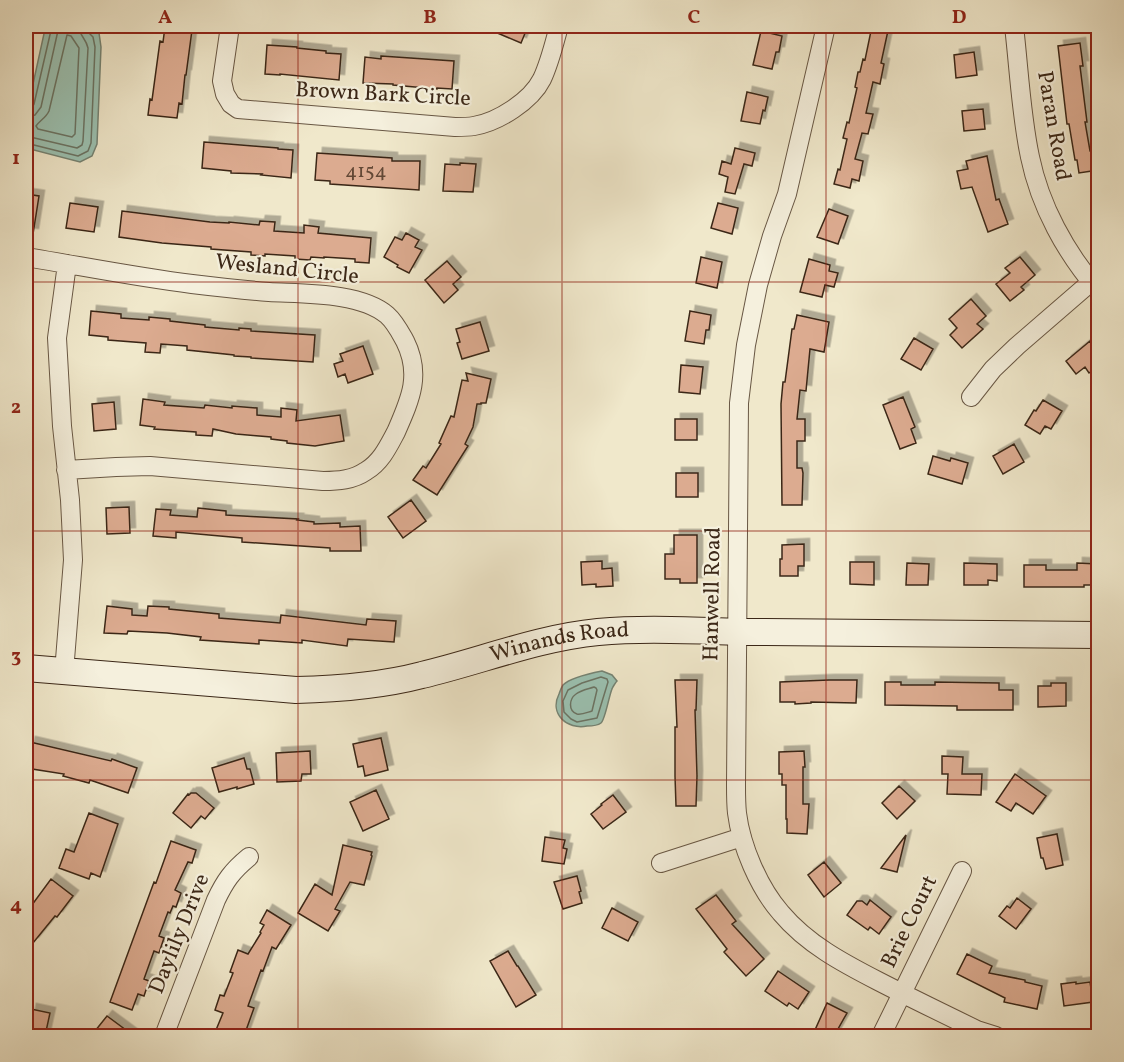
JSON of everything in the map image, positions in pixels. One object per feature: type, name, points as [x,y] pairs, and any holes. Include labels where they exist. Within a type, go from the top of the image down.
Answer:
[{"type":"street","name":"Brown Bark Circle","points":[[230,26],[222,81],[225,94],[231,104],[238,109],[455,127],[476,126],[496,118],[517,108],[531,95],[549,64],[560,26]]},
{"type":"street","name":"Hanwell Road","points":[[826,26],[786,195],[758,285],[746,345],[740,404],[737,813],[742,837],[764,888],[781,913],[805,936],[828,954],[902,994],[977,1030],[996,1036]]},
{"type":"street","name":"Paran Road","points":[[1014,26],[1025,127],[1030,158],[1039,189],[1050,217],[1095,286]]},
{"type":"street","name":"Wesland Circle","points":[[26,257],[189,284],[339,297],[366,303],[387,315],[399,329],[414,366],[413,390],[387,449],[377,462],[366,471],[353,477],[339,481],[323,481],[150,466],[66,470]]},
{"type":"street","points":[[64,672],[73,560],[57,338],[67,264]]},
{"type":"street","points":[[971,397],[993,369],[1017,346],[1095,286]]},
{"type":"street","name":"Winands Road","points":[[26,668],[296,690],[333,689],[374,685],[422,675],[538,642],[587,634],[657,629],[737,632],[1098,635]]},
{"type":"street","points":[[661,863],[742,837]]},
{"type":"street","name":"Daylily Drive","points":[[164,1036],[216,900],[225,882],[249,857]]},
{"type":"street","name":"Brie Court","points":[[881,1036],[962,871]]},
{"type":"water","points":[[48,26],[90,27],[99,33],[101,47],[97,144],[92,156],[80,162],[26,148],[26,116],[45,29]]},
{"type":"water","points":[[602,671],[612,675],[617,681],[612,688],[601,723],[580,727],[567,723],[558,714],[556,708],[563,685],[587,674]]},
{"type":"building","points":[[481,26],[528,26],[521,43]]},
{"type":"building","points":[[872,26],[889,26],[881,63],[884,64],[880,84],[873,82],[866,113],[873,114],[868,134],[862,133],[855,159],[863,161],[859,181],[852,179],[850,188],[834,184],[838,169],[840,170],[847,139],[843,138],[857,88],[855,87],[858,72],[860,72],[863,59],[865,60]]},
{"type":"building","points":[[165,27],[192,30],[182,104],[179,103],[177,118],[148,115],[160,41],[163,42]]},
{"type":"building","points":[[761,31],[782,36],[772,69],[753,65]]},
{"type":"building","points":[[1080,43],[1083,66],[1080,66],[1087,122],[1085,122],[1090,151],[1097,150],[1098,170],[1079,173],[1069,124],[1067,124],[1058,46]]},
{"type":"building","points":[[267,45],[341,54],[339,80],[265,74]]},
{"type":"building","points":[[974,52],[977,75],[956,78],[954,55]]},
{"type":"building","points":[[381,56],[454,61],[452,89],[363,83],[365,57],[381,59]]},
{"type":"building","points":[[747,92],[768,97],[760,124],[741,121]]},
{"type":"building","points":[[983,109],[985,129],[964,131],[962,111]]},
{"type":"building","points":[[204,142],[293,150],[291,178],[202,168]]},
{"type":"building","points":[[735,148],[755,153],[752,166],[744,164],[735,194],[725,192],[728,177],[719,174],[722,161],[731,164]]},
{"type":"building","points":[[317,153],[392,158],[392,161],[420,161],[419,190],[330,184],[330,181],[315,180]]},
{"type":"building","points":[[987,156],[996,200],[999,199],[1008,224],[988,232],[972,187],[961,189],[957,171],[968,169],[966,161]]},
{"type":"building","points":[[460,163],[476,164],[473,192],[443,191],[445,164],[460,165]]},
{"type":"building","points":[[26,194],[39,196],[33,234],[26,233]]},
{"type":"building","points":[[70,203],[98,207],[94,232],[66,228]]},
{"type":"building","points":[[718,203],[738,208],[732,234],[711,228]]},
{"type":"building","points":[[829,209],[848,216],[838,244],[817,237]]},
{"type":"building","points":[[122,211],[210,222],[259,225],[260,221],[275,222],[274,231],[304,233],[304,225],[319,227],[318,233],[371,238],[369,263],[355,262],[355,259],[311,257],[310,260],[295,259],[295,256],[251,255],[251,252],[119,237]]},
{"type":"building","points":[[406,233],[419,240],[415,247],[422,250],[409,273],[384,257],[395,237],[402,240]]},
{"type":"building","points":[[701,257],[722,262],[717,288],[696,283]]},
{"type":"building","points":[[1020,257],[1035,275],[1021,287],[1024,290],[1010,301],[996,284],[1010,273],[1005,268]]},
{"type":"building","points":[[809,259],[830,265],[829,271],[838,273],[834,287],[825,285],[822,297],[800,292]]},
{"type":"building","points":[[447,261],[461,277],[453,284],[458,290],[444,303],[425,280]]},
{"type":"building","points":[[971,299],[986,316],[977,324],[983,329],[962,348],[950,335],[957,328],[949,319]]},
{"type":"building","points":[[91,311],[121,314],[121,318],[170,319],[170,321],[205,325],[205,327],[315,335],[313,362],[234,356],[187,350],[187,346],[161,344],[160,353],[145,352],[146,343],[108,340],[108,337],[89,335]]},
{"type":"building","points":[[690,311],[711,315],[704,344],[685,341]]},
{"type":"building","points":[[797,315],[829,322],[824,352],[810,349],[806,391],[800,390],[797,419],[805,419],[805,441],[797,441],[797,468],[802,468],[803,473],[802,505],[782,505],[781,404],[792,329],[794,329]]},
{"type":"building","points":[[480,322],[489,351],[462,359],[456,329]]},
{"type":"building","points":[[914,338],[933,349],[921,370],[901,359]]},
{"type":"building","points":[[1090,341],[1098,351],[1098,366],[1089,373],[1085,367],[1076,374],[1066,361]]},
{"type":"building","points":[[363,346],[373,374],[348,383],[345,374],[338,377],[334,364],[343,361],[340,354]]},
{"type":"building","points":[[681,365],[703,367],[700,394],[679,392]]},
{"type":"building","points":[[466,373],[491,379],[486,403],[477,404],[473,427],[465,444],[468,446],[437,495],[413,480],[423,466],[426,468],[441,444],[439,443],[451,416],[454,417],[462,380],[468,381]]},
{"type":"building","points":[[903,397],[915,427],[911,429],[916,443],[900,449],[883,405]]},
{"type":"building","points":[[143,399],[165,402],[164,405],[257,408],[257,415],[281,417],[281,408],[297,410],[296,421],[340,415],[344,441],[315,446],[213,429],[212,436],[196,435],[196,432],[154,429],[155,427],[140,425]]},
{"type":"building","points":[[1043,400],[1062,411],[1051,429],[1045,426],[1040,434],[1025,425]]},
{"type":"building","points":[[114,402],[116,429],[94,431],[92,404]]},
{"type":"building","points":[[675,419],[697,419],[697,440],[675,440]]},
{"type":"building","points":[[1014,444],[1024,462],[1003,474],[993,456]]},
{"type":"building","points":[[933,456],[968,463],[962,484],[928,474]]},
{"type":"building","points":[[676,473],[698,473],[698,497],[676,497]]},
{"type":"building","points":[[411,500],[426,521],[403,538],[388,517]]},
{"type":"building","points":[[129,507],[130,533],[107,534],[106,508]]},
{"type":"building","points":[[198,508],[226,511],[226,515],[298,519],[314,522],[314,524],[340,523],[340,527],[360,526],[361,551],[330,551],[330,548],[242,542],[242,538],[176,532],[176,538],[153,536],[156,509],[171,510],[170,515],[197,517]]},
{"type":"building","points":[[674,535],[697,535],[697,583],[680,583],[680,579],[665,579],[665,554],[674,554]]},
{"type":"building","points":[[804,544],[804,566],[798,566],[798,576],[780,576],[782,545]]},
{"type":"building","points":[[602,561],[602,569],[612,568],[613,586],[582,585],[581,562]]},
{"type":"building","points":[[850,562],[874,562],[874,585],[850,584]]},
{"type":"building","points":[[907,563],[929,564],[928,585],[906,585]]},
{"type":"building","points":[[964,563],[997,564],[997,581],[988,580],[988,585],[964,585]]},
{"type":"building","points":[[1077,563],[1098,564],[1098,585],[1024,587],[1024,565],[1046,565],[1046,570],[1077,570]]},
{"type":"building","points":[[107,606],[132,609],[132,615],[147,616],[148,606],[169,607],[169,609],[219,614],[219,618],[280,623],[281,615],[366,625],[367,619],[396,621],[394,642],[348,639],[347,646],[302,640],[302,643],[259,640],[259,644],[200,640],[201,637],[167,633],[128,631],[127,634],[104,633]]},
{"type":"building","points":[[675,680],[697,680],[696,806],[676,806]]},
{"type":"building","points":[[857,680],[856,703],[795,704],[795,702],[780,702],[780,682]]},
{"type":"building","points":[[885,682],[901,682],[901,685],[935,685],[935,682],[999,683],[999,690],[1013,690],[1013,710],[957,710],[957,706],[885,705]]},
{"type":"building","points":[[1051,683],[1066,683],[1066,706],[1038,707],[1038,686],[1051,686]]},
{"type":"building","points":[[381,738],[388,770],[365,776],[363,766],[358,767],[353,744]]},
{"type":"building","points":[[30,742],[111,761],[112,759],[137,768],[128,793],[90,780],[89,783],[63,776],[64,774],[26,768]]},
{"type":"building","points":[[310,751],[311,774],[302,774],[301,781],[277,782],[276,753]]},
{"type":"building","points":[[804,751],[803,804],[809,804],[807,834],[787,833],[786,785],[782,785],[782,774],[779,774],[779,752]]},
{"type":"building","points":[[942,756],[963,757],[962,774],[982,774],[981,795],[947,794],[948,774],[942,774]]},
{"type":"building","points":[[244,758],[254,784],[219,792],[212,768]]},
{"type":"building","points":[[1015,774],[1046,796],[1033,814],[1016,803],[1011,811],[996,802]]},
{"type":"building","points":[[899,786],[915,801],[897,819],[882,803]]},
{"type":"building","points":[[376,790],[389,819],[363,831],[350,802]]},
{"type":"building","points":[[191,793],[196,793],[214,808],[205,819],[201,816],[191,828],[173,813]]},
{"type":"building","points":[[613,795],[626,812],[603,829],[591,814]]},
{"type":"building","points":[[89,813],[118,824],[100,877],[91,873],[89,879],[59,868],[66,849],[74,852]]},
{"type":"building","points":[[1057,834],[1063,865],[1046,869],[1037,838]]},
{"type":"building","points":[[906,835],[897,872],[881,868]]},
{"type":"building","points":[[545,837],[565,840],[563,848],[567,849],[564,864],[542,861]]},
{"type":"building","points":[[171,841],[196,850],[192,863],[188,862],[175,890],[181,893],[176,907],[173,906],[170,913],[168,912],[159,936],[164,938],[159,953],[154,951],[144,979],[149,981],[144,996],[138,994],[132,1010],[110,1002]]},
{"type":"building","points":[[343,845],[372,852],[372,856],[364,885],[350,882],[335,909],[340,911],[328,931],[298,913],[315,884],[332,895]]},
{"type":"building","points":[[824,862],[841,883],[824,897],[808,875]]},
{"type":"building","points":[[577,876],[582,903],[563,909],[554,882]]},
{"type":"building","points":[[51,879],[73,896],[33,943],[26,937],[26,913]]},
{"type":"building","points":[[716,895],[736,921],[732,924],[764,959],[746,976],[724,952],[727,949],[696,909]]},
{"type":"building","points":[[1017,898],[1031,909],[1016,929],[999,916],[1007,906],[1010,908]]},
{"type":"building","points":[[870,900],[891,917],[879,934],[870,927],[868,930],[847,915],[857,901],[862,901],[867,905]]},
{"type":"building","points":[[612,908],[638,922],[628,941],[602,928]]},
{"type":"building","points":[[267,910],[291,925],[276,949],[272,947],[263,971],[261,970],[248,1006],[254,1008],[244,1036],[235,1036],[216,1030],[223,1013],[215,1010],[220,995],[224,996],[233,973],[230,972],[238,950],[248,954],[261,933],[264,925],[260,923]]},
{"type":"building","points":[[508,951],[536,995],[516,1007],[490,961]]},
{"type":"building","points":[[967,954],[992,966],[989,973],[1042,986],[1037,1009],[1004,1002],[1005,998],[957,974]]},
{"type":"building","points":[[778,971],[809,992],[798,1009],[789,1003],[787,1006],[765,991]]},
{"type":"building","points":[[1076,982],[1076,984],[1090,982],[1093,1002],[1064,1006],[1061,984]]},
{"type":"building","points":[[827,1003],[847,1013],[834,1036],[828,1036],[815,1030]]},
{"type":"building","points":[[31,1009],[50,1013],[45,1036],[26,1036]]},
{"type":"building","points":[[107,1016],[134,1036],[91,1036]]}]
